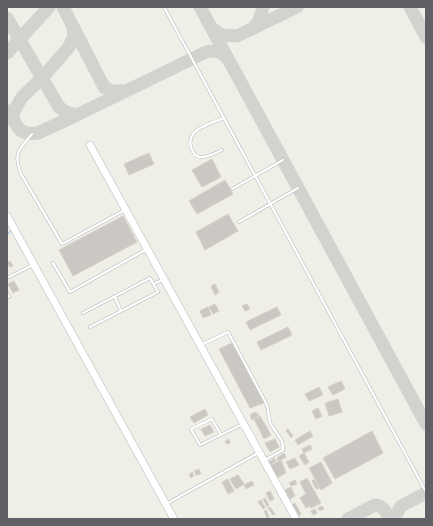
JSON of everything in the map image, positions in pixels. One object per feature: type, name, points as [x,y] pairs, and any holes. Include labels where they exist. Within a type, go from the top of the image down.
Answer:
[{"type":"street","points":[[90,145],[296,519]]},
{"type":"street","points":[[7,216],[174,519]]},
{"type":"lane","points":[[164,7],[426,492]]},
{"type":"lane","points":[[222,150],[204,157],[199,157],[194,153],[190,146],[193,133],[224,118]]},
{"type":"lane","points":[[32,134],[17,153],[17,165],[62,244],[125,210]]},
{"type":"lane","points":[[232,189],[283,160]]},
{"type":"lane","points":[[239,222],[298,188]]},
{"type":"lane","points":[[53,263],[70,292],[147,249]]},
{"type":"lane","points":[[7,278],[33,264]]},
{"type":"lane","points":[[83,313],[150,278],[154,284],[158,292],[90,327]]},
{"type":"lane","points":[[154,284],[164,279]]},
{"type":"lane","points":[[7,293],[9,297]]},
{"type":"lane","points":[[114,297],[121,311]]},
{"type":"lane","points":[[200,345],[228,332],[267,405],[270,423],[282,441],[283,450],[263,460]]},
{"type":"lane","points":[[221,435],[212,419],[192,429],[200,445],[221,435],[243,423]]},
{"type":"lane","points":[[166,504],[259,453]]},
{"type":"building","points":[[149,153],[154,164],[129,175],[124,164]]},
{"type":"building","points":[[212,159],[221,177],[202,187],[192,170]]},
{"type":"building","points":[[225,180],[233,194],[197,214],[189,201]]},
{"type":"building","points":[[228,214],[238,231],[205,250],[196,232]]},
{"type":"building","points":[[123,216],[137,242],[73,276],[59,250]]},
{"type":"building","points":[[10,261],[13,266],[10,267],[7,263]]},
{"type":"building","points":[[14,281],[19,290],[13,293],[8,284]]},
{"type":"building","points":[[215,284],[219,292],[215,295],[211,286]]},
{"type":"building","points":[[215,304],[219,311],[213,314],[209,307]]},
{"type":"building","points":[[247,304],[250,309],[245,311],[242,306]]},
{"type":"building","points":[[208,307],[211,315],[203,318],[200,311]]},
{"type":"building","points":[[277,307],[281,315],[250,330],[246,322]]},
{"type":"building","points":[[288,327],[292,335],[261,350],[257,342]]},
{"type":"building","points":[[232,343],[264,403],[250,408],[219,349]]},
{"type":"building","points":[[341,381],[345,389],[333,395],[328,387]]},
{"type":"building","points":[[319,387],[323,395],[309,401],[305,394]]},
{"type":"building","points":[[338,399],[342,412],[329,416],[325,403]]},
{"type":"building","points":[[318,408],[322,416],[316,419],[312,411]]},
{"type":"building","points":[[205,409],[208,415],[194,423],[190,417]]},
{"type":"building","points":[[255,412],[259,415],[252,420],[250,415]]},
{"type":"building","points":[[260,416],[271,435],[264,439],[254,419]]},
{"type":"building","points":[[210,425],[214,432],[205,436],[201,429]]},
{"type":"building","points":[[288,429],[293,436],[291,438],[286,430]]},
{"type":"building","points":[[310,431],[313,436],[298,445],[295,440]]},
{"type":"building","points":[[372,431],[383,453],[335,479],[323,458]]},
{"type":"building","points":[[229,439],[230,443],[227,444],[225,441]]},
{"type":"building","points":[[275,439],[279,447],[270,452],[265,443]]},
{"type":"building","points":[[310,445],[312,449],[304,453],[302,449]]},
{"type":"building","points":[[284,453],[286,457],[278,461],[277,458]]},
{"type":"building","points":[[304,453],[309,462],[305,465],[299,456]]},
{"type":"building","points":[[274,458],[276,461],[269,465],[268,463]]},
{"type":"building","points":[[295,458],[299,465],[290,469],[286,462]]},
{"type":"building","points":[[281,460],[286,473],[277,478],[271,465]]},
{"type":"building","points":[[321,462],[332,483],[321,490],[309,468]]},
{"type":"building","points":[[199,469],[201,474],[196,475],[194,471]]},
{"type":"building","points":[[192,472],[194,476],[191,478],[189,475]]},
{"type":"building","points":[[238,475],[244,484],[236,489],[230,479]]},
{"type":"building","points":[[307,478],[321,503],[311,508],[310,506],[306,508],[300,498],[306,494],[300,482]]},
{"type":"building","points":[[228,479],[234,491],[228,494],[222,482]]},
{"type":"building","points":[[314,479],[319,488],[316,489],[312,481]]},
{"type":"building","points":[[295,480],[297,484],[291,486],[289,483]]},
{"type":"building","points":[[252,481],[254,485],[246,489],[244,485]]},
{"type":"building","points":[[291,487],[295,496],[290,499],[285,490]]},
{"type":"building","points":[[270,491],[274,499],[270,501],[266,493]]},
{"type":"building","points":[[265,498],[269,505],[267,507],[263,499]]},
{"type":"building","points":[[261,500],[265,508],[263,509],[258,502]]},
{"type":"building","points":[[295,503],[301,514],[298,516],[292,505]]},
{"type":"building","points":[[322,506],[324,509],[320,511],[318,508]]},
{"type":"building","points":[[270,507],[275,514],[273,515],[268,508]]},
{"type":"building","points":[[315,509],[317,513],[313,515],[311,511]]},
{"type":"building","points":[[266,510],[269,517],[267,518],[264,511]]},
{"type":"waterway","points":[[7,234],[11,231]]},
{"type":"taxiway","points":[[7,53],[49,7]]},
{"type":"taxiway","points":[[63,7],[104,87],[111,91],[124,91]]},
{"type":"taxiway","points":[[200,7],[426,424]]},
{"type":"taxiway","points":[[253,28],[259,21],[263,7]]},
{"type":"taxiway","points":[[212,28],[222,35],[237,36],[297,7]]},
{"type":"taxiway","points":[[410,7],[426,37]]},
{"type":"taxiway","points":[[7,18],[59,107],[70,114],[79,114],[206,52],[218,52],[227,58]]},
{"type":"taxiway","points":[[13,118],[14,111],[22,97],[42,78],[69,47],[74,36],[73,27]]},
{"type":"taxiway","points":[[9,111],[19,129],[31,134],[38,133],[79,114]]},
{"type":"taxiway","points":[[394,519],[401,506],[426,493]]},
{"type":"taxiway","points":[[348,519],[375,505],[383,508],[389,519]]}]
